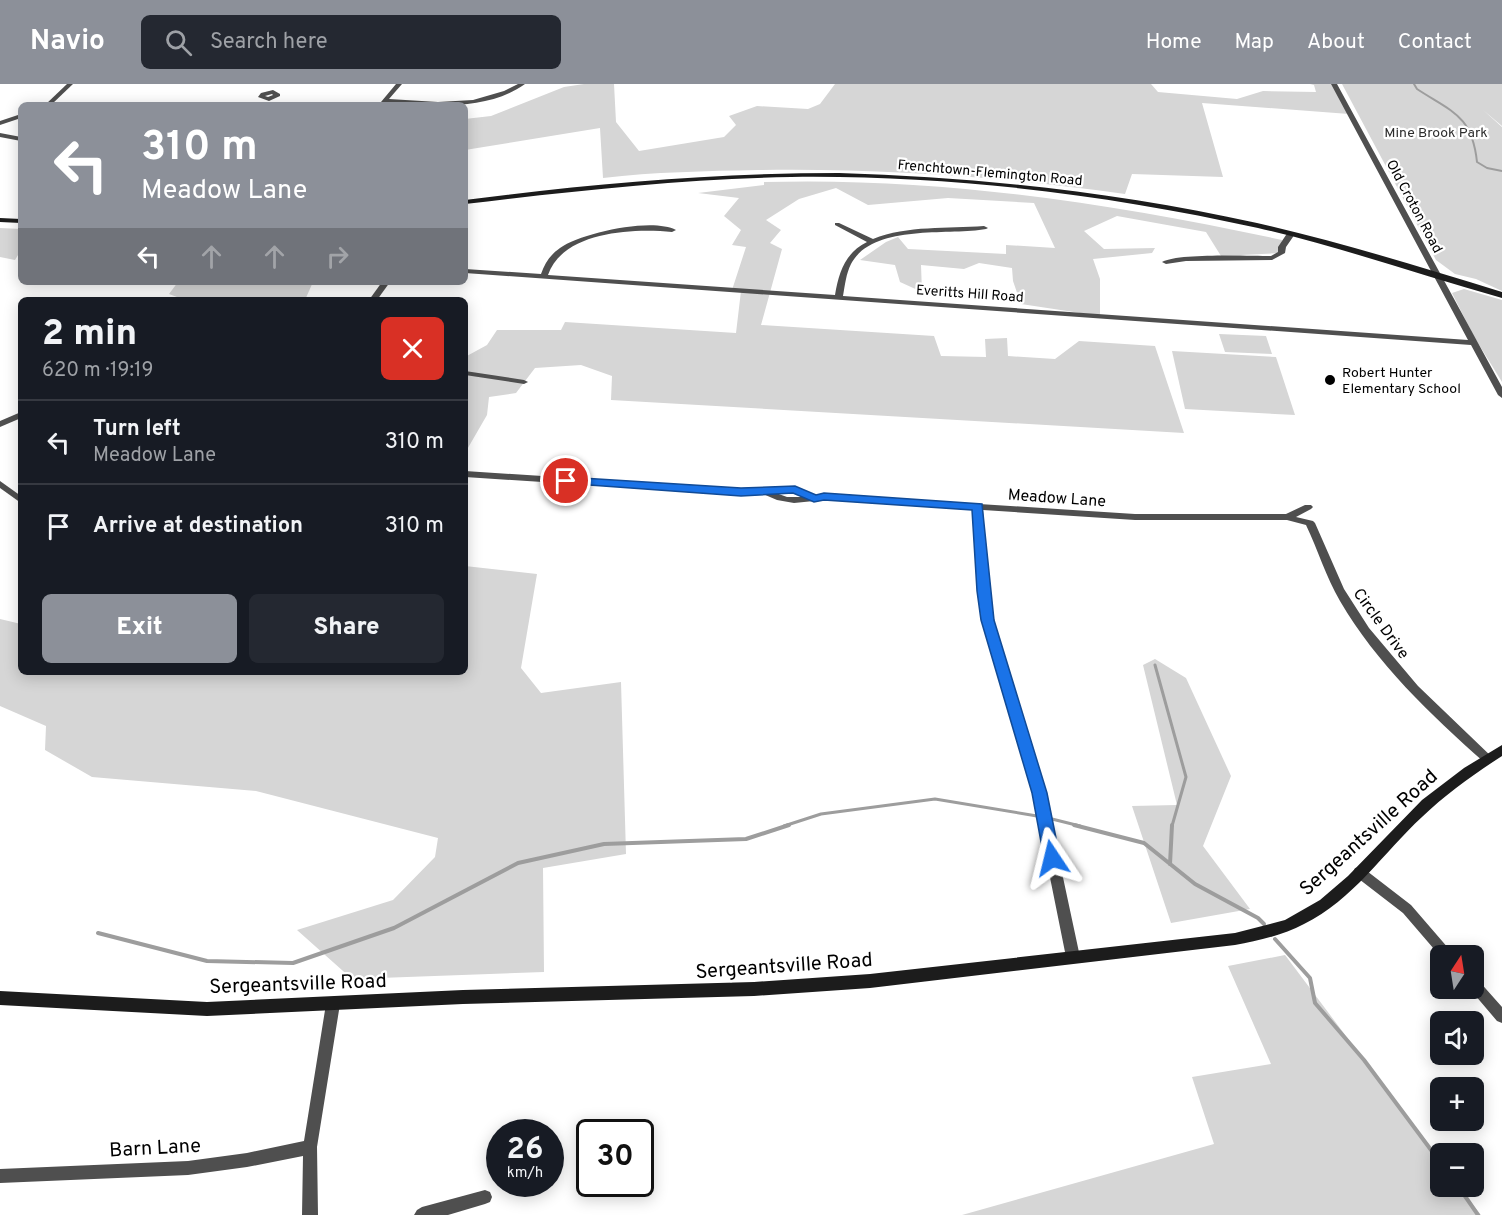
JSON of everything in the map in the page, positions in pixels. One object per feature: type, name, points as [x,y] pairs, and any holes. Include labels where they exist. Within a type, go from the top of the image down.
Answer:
[{"type":"main road","name":"Frenchtown-Flemington Road","points":[[468,202],[673,179],[766,175],[875,176],[984,183],[1100,197],[1206,215],[1291,234],[1502,295]]},
{"type":"main road","points":[[0,220],[18,221]]},
{"type":"main road","name":"Sergeantsville Road","points":[[0,998],[207,1009],[463,997],[754,989],[870,981],[1223,941],[1274,930],[1311,913],[1359,872],[1416,814],[1452,784],[1502,750]]},
{"type":"street","points":[[51,102],[70,84]]},
{"type":"street","points":[[384,102],[399,84]]},
{"type":"street","points":[[468,103],[489,99],[522,84]]},
{"type":"street","name":"Old Croton Road","points":[[1334,84],[1502,395]]},
{"type":"street","points":[[0,123],[18,117]]},
{"type":"street","points":[[0,135],[18,139]]},
{"type":"street","points":[[837,224],[874,242]]},
{"type":"street","points":[[839,297],[843,273],[851,257],[874,242],[920,231],[984,228]]},
{"type":"street","points":[[544,276],[555,255],[590,238],[636,229],[672,230]]},
{"type":"street","points":[[1166,262],[1186,259],[1272,258],[1281,253],[1282,247],[1291,234]]},
{"type":"street","name":"Everitts Hill Road","points":[[468,271],[1474,343]]},
{"type":"street","points":[[468,373],[524,382]]},
{"type":"street","points":[[0,424],[18,416]]},
{"type":"street","name":"Meadow Lane","points":[[468,474],[766,492],[785,501],[824,497],[1135,517],[1263,518]]},
{"type":"street","points":[[0,484],[18,498]]},
{"type":"street","points":[[0,497],[11,492]]},
{"type":"street","points":[[978,507],[987,620],[1039,793],[1073,957]]},
{"type":"street","points":[[1287,517],[1308,507]]},
{"type":"street","name":"Circle Drive","points":[[1263,518],[1287,517],[1310,523],[1344,599],[1388,660],[1447,723],[1488,759]]},
{"type":"street","points":[[1359,872],[1407,909],[1439,945]]},
{"type":"street","points":[[1484,997],[1502,1017]]},
{"type":"street","points":[[310,1215],[310,1147],[333,1004]]},
{"type":"street","name":"Barn Lane","points":[[0,1176],[188,1168],[247,1160],[310,1147]]},
{"type":"street","points":[[422,1215],[485,1197]]},
{"type":"green space","points":[[614,84],[616,122],[639,151],[724,137],[736,125],[729,116],[757,106],[808,109],[820,104],[835,84],[1151,84],[1158,92],[1237,99],[1263,91],[1316,92],[1314,85],[1310,84],[1333,84],[1349,114],[1202,103],[1223,177],[1132,174],[1125,194],[988,178],[896,172],[700,171],[603,178],[600,128],[468,150],[468,119],[491,116],[564,87]]},
{"type":"green space","name":"Mine Brook Park","points":[[1342,84],[1502,84],[1502,126],[1483,110],[1502,127],[1502,291],[1476,279],[1455,274],[1436,260]]},
{"type":"green space","points":[[764,182],[895,184],[1025,195],[1154,215],[1282,240],[1281,253],[1221,256],[1206,232],[1117,216],[1084,231],[1104,249],[1155,248],[1152,253],[1093,259],[1100,279],[1100,316],[1021,304],[1013,281],[1012,268],[979,263],[964,269],[921,265],[922,292],[900,282],[895,265],[860,260],[886,242],[898,237],[908,249],[1006,254],[1006,245],[1055,248],[1034,203],[948,198],[868,205],[836,188],[799,199],[766,220],[781,230],[770,243],[782,249],[761,325],[934,336],[941,356],[986,357],[985,339],[1007,338],[1008,356],[1055,359],[1079,341],[1155,346],[1184,433],[611,400],[612,376],[581,365],[535,368],[516,393],[489,397],[487,415],[468,448],[468,355],[487,345],[497,330],[561,330],[565,322],[736,333],[741,291],[732,290],[746,247],[732,245],[741,230],[724,216],[739,198],[698,193],[764,185]]},
{"type":"green space","points":[[0,228],[18,229],[18,255],[15,260],[0,257]]},
{"type":"green space","points":[[176,285],[312,285],[306,297],[177,297],[169,294]]},
{"type":"green space","points":[[1464,289],[1502,300],[1502,382],[1473,335],[1452,293]]},
{"type":"green space","points":[[1219,334],[1266,336],[1272,354],[1225,352]]},
{"type":"green space","points":[[1172,351],[1276,357],[1295,415],[1185,409]]},
{"type":"green space","points":[[468,566],[537,574],[521,668],[541,693],[621,682],[626,854],[543,868],[544,972],[352,979],[297,930],[393,900],[435,857],[438,838],[256,791],[92,777],[45,750],[46,726],[0,706],[0,619],[18,623],[18,675],[468,675]]},
{"type":"green space","points":[[1155,659],[1186,678],[1231,776],[1203,846],[1250,909],[1171,923],[1132,806],[1177,805],[1143,665]]},
{"type":"green space","points":[[1285,955],[1430,1148],[1430,1197],[1467,1197],[1481,1215],[962,1215],[1214,1144],[1192,1077],[1271,1064],[1228,966]]},
{"type":"waterway","points":[[1414,84],[1417,89],[1450,110],[1465,124],[1474,146],[1477,162],[1487,168],[1502,171]]},
{"type":"waterway","points":[[1155,665],[1186,777],[1172,826]]},
{"type":"waterway","points":[[784,826],[821,814],[935,799],[1037,816]]},
{"type":"waterway","points":[[1052,819],[1080,826]]},
{"type":"waterway","points":[[98,933],[207,961],[293,963],[394,928],[518,863],[604,844],[746,839],[789,825]]},
{"type":"waterway","points":[[1074,825],[1144,843],[1170,864]]},
{"type":"waterway","points":[[1170,864],[1172,825]]},
{"type":"waterway","points":[[1170,864],[1195,884],[1258,918],[1264,924]]},
{"type":"waterway","points":[[1275,939],[1310,978],[1315,1003],[1364,1060],[1430,1149]]},
{"type":"waterway","points":[[1466,1197],[1478,1215]]},
{"type":"place","name":"Robert Hunter Elementary School","points":[[1330,380]]},
{"type":"route","points":[[566,481],[741,492],[786,489],[803,492],[814,498],[978,507],[987,620],[1027,748],[1052,858]]}]
